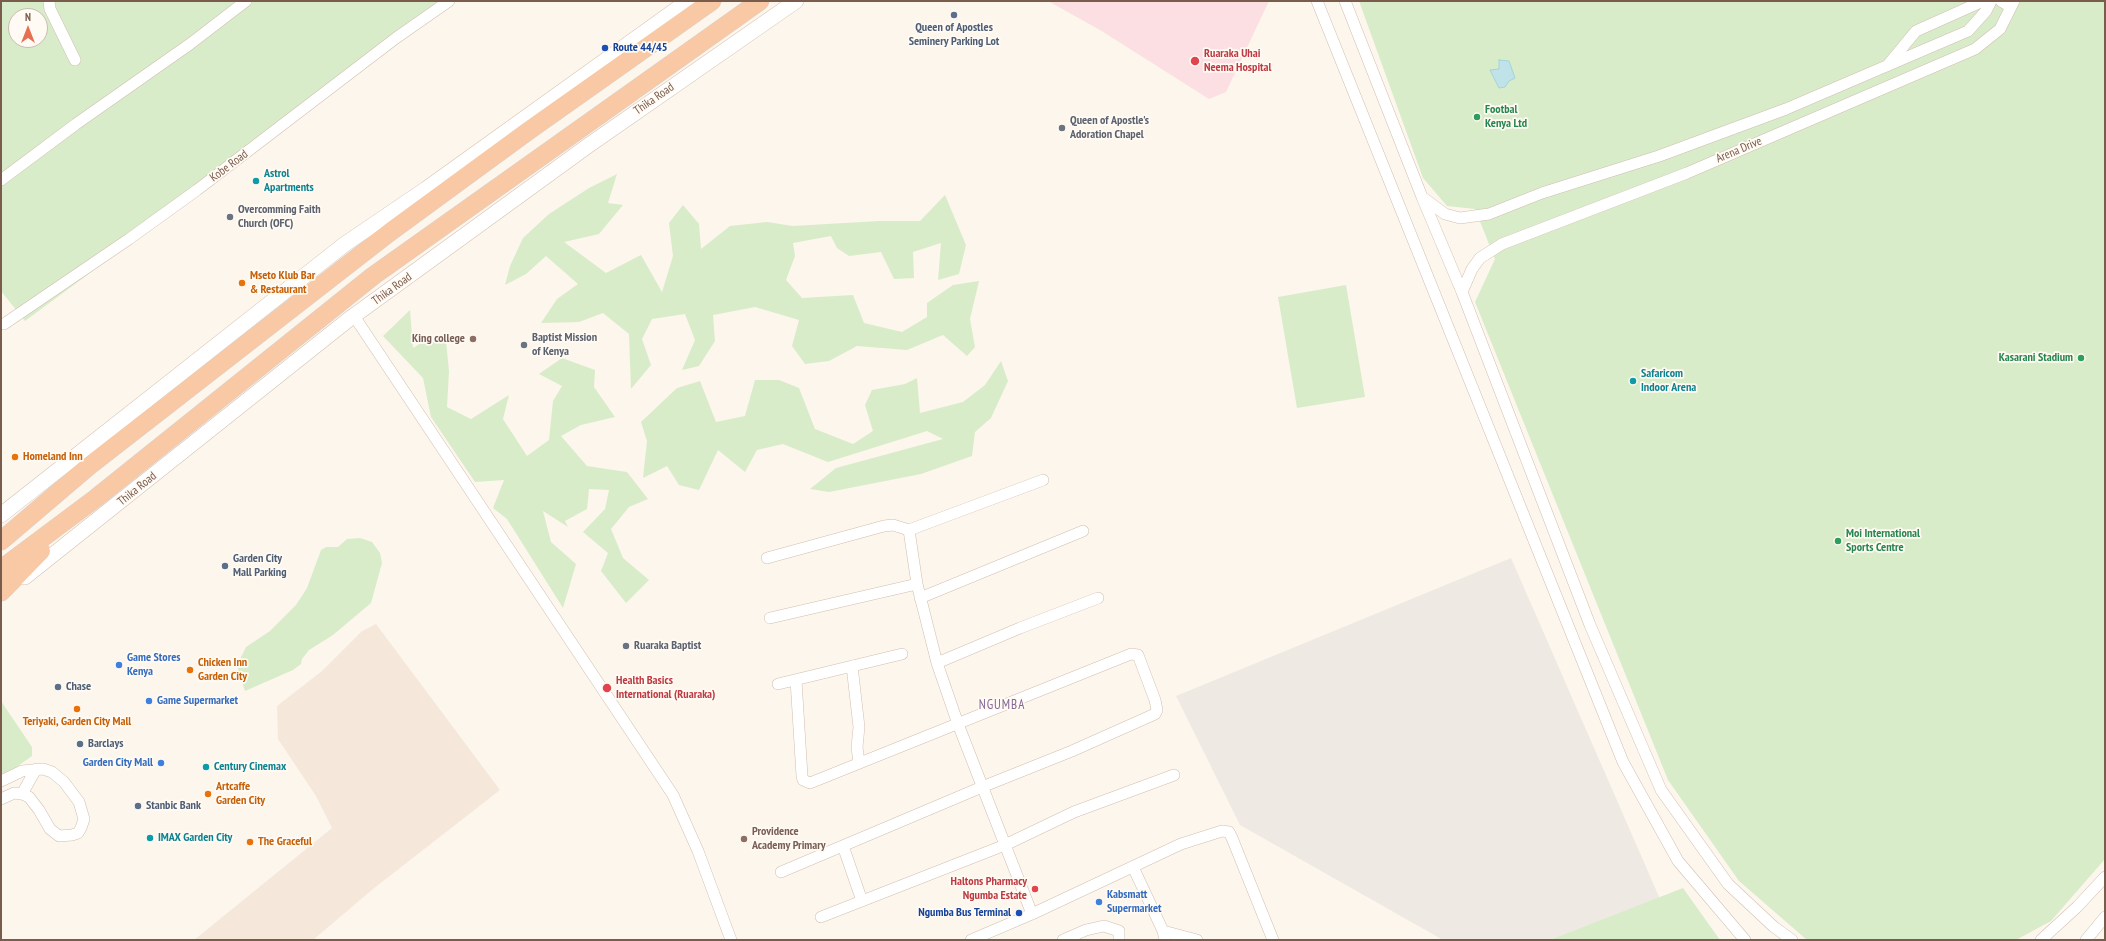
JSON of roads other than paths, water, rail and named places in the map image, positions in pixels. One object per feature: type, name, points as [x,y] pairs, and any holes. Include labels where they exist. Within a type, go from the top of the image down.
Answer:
[{"type":"highway","points":[[1,541],[89,466],[390,232],[712,1]]},
{"type":"highway","name":"Thika Road","points":[[1,569],[96,498],[373,276],[760,1]]},
{"type":"highway","points":[[507,147],[526,116]]},
{"type":"highway","points":[[1,592],[26,565],[96,498]]},
{"type":"highway","points":[[1,534],[23,522]]},
{"type":"main road","points":[[1,516],[345,244],[426,189],[688,1]]},
{"type":"main road","name":"Thika Road","points":[[1,596],[354,316],[588,145],[796,1]]},
{"type":"street","points":[[49,1],[50,9],[75,60]]},
{"type":"street","points":[[1,180],[76,124],[190,44],[246,1]]},
{"type":"street","name":"Kobe Road","points":[[2,324],[185,198],[390,42],[448,1]]},
{"type":"street","points":[[1317,1],[1623,762],[1678,861],[1745,940]]},
{"type":"street","points":[[1345,1],[1422,197],[1462,292],[1590,625],[1660,790],[1728,884],[1774,927],[1792,940]]},
{"type":"street","points":[[1887,67],[1916,31],[1983,1]]},
{"type":"street","name":"Arena Drive","points":[[1422,197],[1445,214],[1460,218],[1489,214],[1542,193],[1659,156],[1786,109],[1968,31],[1986,11],[1991,1]]},
{"type":"street","points":[[2001,1],[2013,4]]},
{"type":"street","name":"Arena Drive","points":[[1462,292],[1472,269],[1480,258],[1502,244],[1687,173],[1975,49],[2000,29],[2013,4]]},
{"type":"street","points":[[354,316],[673,795],[698,851],[731,940]]},
{"type":"street","points":[[768,558],[884,526],[893,525],[909,530],[1043,480]]},
{"type":"street","points":[[909,530],[917,584],[937,662],[958,724],[1032,914]]},
{"type":"street","points":[[920,598],[1082,530]]},
{"type":"street","points":[[770,618],[917,584]]},
{"type":"street","points":[[937,662],[1098,598]]},
{"type":"street","points":[[778,684],[902,654]]},
{"type":"street","points":[[781,872],[982,787],[1072,751],[1155,714],[1157,710],[1155,700],[1138,655],[1131,654],[810,783],[803,780],[796,680]]},
{"type":"street","points":[[852,666],[859,723],[857,747],[859,763]]},
{"type":"street","points":[[22,794],[36,769]]},
{"type":"street","points":[[1,781],[22,771],[47,769],[64,782],[79,802],[83,811],[81,828],[78,833],[59,836],[50,829],[39,810],[28,797],[22,794],[14,793],[1,799]]},
{"type":"street","points":[[821,916],[1005,845],[1074,812],[1174,775]]},
{"type":"street","points":[[971,940],[1032,914],[1181,844],[1222,831],[1229,832],[1273,940]]},
{"type":"street","points":[[843,846],[862,900]]},
{"type":"street","points":[[1133,867],[1164,935],[1197,940]]},
{"type":"street","points":[[2041,940],[2077,907],[2105,877]]},
{"type":"street","points":[[2086,940],[2105,916]]},
{"type":"street","points":[[1063,940],[1086,930],[1104,926],[1119,932],[1119,940]]},
{"type":"water","points":[[1499,60],[1509,61],[1515,78],[1509,81],[1505,87],[1499,88],[1490,70],[1499,69]]},
{"type":"place","name":"Queen of Apostles Seminery Parking Lot","points":[[954,15]]},
{"type":"place","name":"Route 44/45","points":[[605,48]]},
{"type":"place","name":"Ruaraka Uhai Neema Hospital","points":[[1195,61]]},
{"type":"place","name":"Footbal Kenya Ltd","points":[[1477,117]]},
{"type":"place","name":"Queen of Apostle's Adoration Chapel","points":[[1062,128]]},
{"type":"place","name":"Astrol Apartments","points":[[256,181]]},
{"type":"place","name":"Overcomming Faith Church (OFC)","points":[[230,217]]},
{"type":"place","name":"Mseto Klub Bar & Restaurant","points":[[242,283]]},
{"type":"place","name":"King college","points":[[473,339]]},
{"type":"place","name":"Baptist Mission of Kenya","points":[[524,345]]},
{"type":"place","name":"Kasarani Stadium","points":[[2081,358]]},
{"type":"place","name":"Safaricom Indoor Arena","points":[[1633,381]]},
{"type":"place","name":"Homeland Inn","points":[[15,457]]},
{"type":"place","name":"Moi International Sports Centre","points":[[1838,541]]},
{"type":"place","name":"Garden City Mall Parking","points":[[225,566]]},
{"type":"place","name":"Ruaraka Baptist","points":[[626,646]]},
{"type":"place","name":"Game Stores Kenya","points":[[119,665]]},
{"type":"place","name":"Chicken Inn Garden City","points":[[190,670]]},
{"type":"place","name":"Chase","points":[[58,687]]},
{"type":"place","name":"Health Basics International (Ruaraka)","points":[[607,688]]},
{"type":"place","name":"Game Supermarket","points":[[149,701]]},
{"type":"place","name":"Teriyaki, Garden City Mall","points":[[77,709]]},
{"type":"place","name":"Barclays","points":[[80,744]]},
{"type":"place","name":"Garden City Mall","points":[[161,763]]},
{"type":"place","name":"Century Cinemax","points":[[206,767]]},
{"type":"place","name":"Artcaffe Garden City","points":[[208,794]]},
{"type":"place","name":"Stanbic Bank","points":[[138,806]]},
{"type":"place","name":"IMAX Garden City","points":[[150,838]]},
{"type":"place","name":"Providence Academy Primary","points":[[744,839]]},
{"type":"place","name":"The Graceful","points":[[250,842]]},
{"type":"place","name":"Haltons Pharmacy Ngumba Estate","points":[[1035,889]]},
{"type":"place","name":"Kabsmatt Supermarket","points":[[1099,902]]},
{"type":"place","name":"Ngumba Bus Terminal","points":[[1019,913]]},
{"type":"district","name":"NGUMBA","points":[[1002,705]]}]
